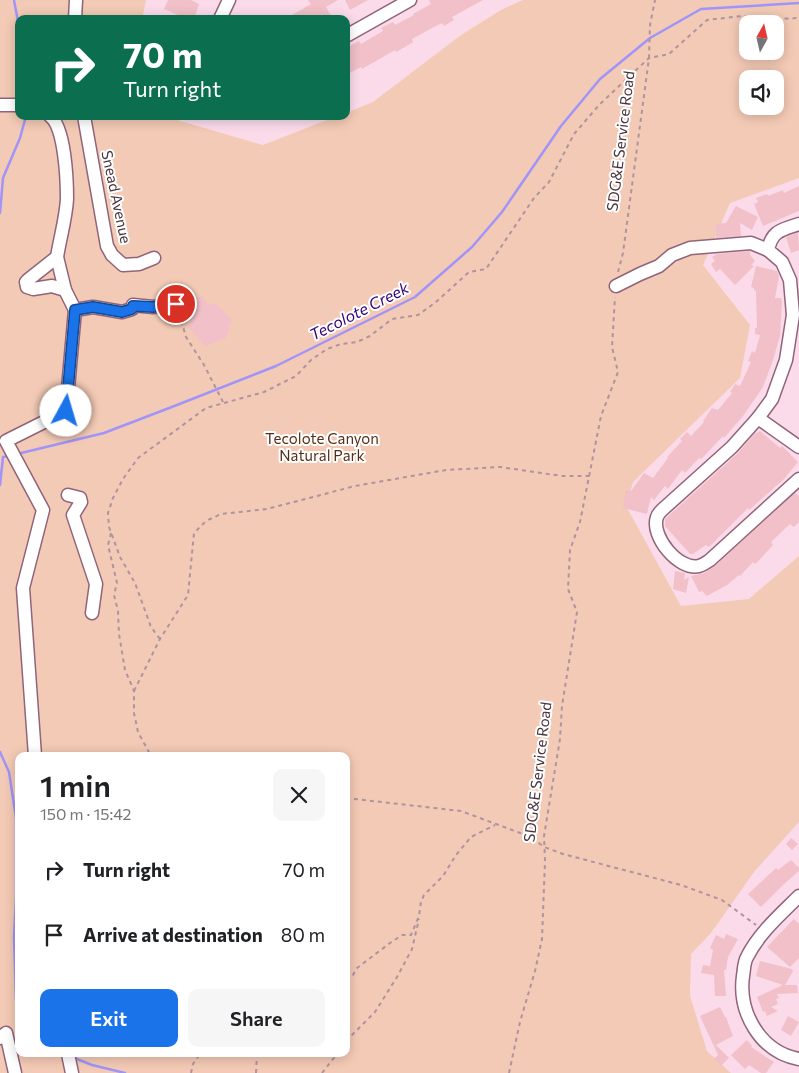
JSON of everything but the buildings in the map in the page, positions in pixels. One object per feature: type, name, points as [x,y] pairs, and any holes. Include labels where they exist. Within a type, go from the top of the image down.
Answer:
[{"type":"street","points":[[75,15],[76,0]]},
{"type":"street","points":[[222,15],[229,0]]},
{"type":"street","points":[[350,34],[410,0]]},
{"type":"street","points":[[0,105],[15,105]]},
{"type":"street","points":[[35,752],[23,588],[43,510],[6,441],[66,411],[75,310],[65,290],[57,257],[67,200],[65,163],[58,127],[54,120]]},
{"type":"street","name":"Snead Avenue","points":[[85,120],[107,246],[112,255],[123,265],[139,264],[154,258]]},
{"type":"street","points":[[768,250],[770,240],[776,232],[799,224]]},
{"type":"street","points":[[616,286],[659,266],[672,255],[690,248],[751,243],[768,250],[782,262],[790,280],[792,315],[786,360],[772,399],[732,447],[662,510],[657,517],[656,528],[663,545],[679,560],[692,566],[699,566],[710,560],[799,478]]},
{"type":"street","points":[[57,257],[28,280],[26,286],[28,289],[52,286],[65,290]]},
{"type":"street","points":[[75,310],[93,307],[122,312],[132,309],[133,306],[153,307],[176,304]]},
{"type":"street","points":[[758,418],[799,447]]},
{"type":"street","points":[[68,495],[80,498],[81,502],[73,515],[96,584],[92,613]]},
{"type":"street","points":[[799,896],[764,931],[745,959],[741,990],[749,1019],[758,1035],[770,1046],[794,1058],[799,1058]]},
{"type":"street","points":[[0,1038],[6,1033],[15,1073]]},
{"type":"street","points":[[69,1057],[72,1073]]},
{"type":"path","name":"SDG&E Service Road","points":[[508,1073],[542,939],[544,836],[560,739],[562,706],[577,612],[568,589],[570,550],[580,522],[600,416],[618,372],[612,347],[617,274],[624,253],[649,58],[650,25],[655,0]]},
{"type":"path","points":[[160,639],[151,627],[134,583],[120,557],[111,533],[108,512],[123,479],[138,458],[206,408],[264,392],[296,376],[311,360],[327,349],[341,344],[357,342],[370,336],[392,319],[418,315],[436,302],[469,272],[486,269],[534,198],[549,182],[574,134],[600,104],[649,58],[669,54],[707,20],[742,16],[799,17]]},
{"type":"path","points":[[176,304],[186,337],[204,365],[223,403]]},
{"type":"path","points":[[134,691],[160,639],[188,596],[194,533],[206,521],[221,514],[267,509],[355,486],[446,470],[500,467],[562,476],[590,476]]},
{"type":"path","points":[[111,533],[108,545],[117,583],[114,595],[118,611],[119,634],[126,670],[134,691],[134,713],[138,732],[149,752]]},
{"type":"path","points":[[350,798],[461,811],[531,837],[544,847],[563,854],[682,885],[722,900],[764,931]]},
{"type":"path","points":[[350,1037],[375,1012],[412,949],[424,895],[443,876],[471,836],[496,825]]},
{"type":"path","points":[[350,977],[357,968],[390,943],[402,935],[411,935],[420,916]]},
{"type":"path","points":[[191,1073],[193,1064],[198,1057]]},
{"type":"path","points":[[256,1073],[257,1057]]},
{"type":"path","points":[[322,1073],[335,1057]]},
{"type":"green space","name":"Tecolote Canyon Natural Park","points":[[0,0],[146,0],[143,15],[15,15],[15,120],[177,120],[263,145],[327,120],[350,120],[350,111],[373,102],[461,35],[501,10],[523,0],[799,0],[799,178],[730,203],[703,265],[750,325],[740,378],[633,482],[626,506],[681,606],[749,599],[799,556],[799,822],[754,872],[711,933],[691,954],[690,996],[707,1051],[731,1073],[0,1073]]},
{"type":"waterway","points":[[14,0],[17,15]]},
{"type":"waterway","name":"Tecolote Creek","points":[[17,454],[104,433],[276,366],[415,297],[472,247],[502,212],[561,126],[600,79],[650,38],[701,9],[799,3]]},
{"type":"waterway","points":[[0,213],[3,178],[20,138],[25,120]]},
{"type":"waterway","name":"Tecolote Creek","points":[[0,485],[3,457],[9,456]]},
{"type":"waterway","name":"Tecolote Creek","points":[[0,752],[9,772],[15,811]]},
{"type":"waterway","name":"Tecolote Creek","points":[[15,918],[15,968]]},
{"type":"waterway","name":"Tecolote Creek","points":[[72,1057],[92,1065],[125,1073]]},
{"type":"route","points":[[66,411],[75,310],[93,307],[122,312],[132,309],[133,306],[153,307],[176,304]]}]
